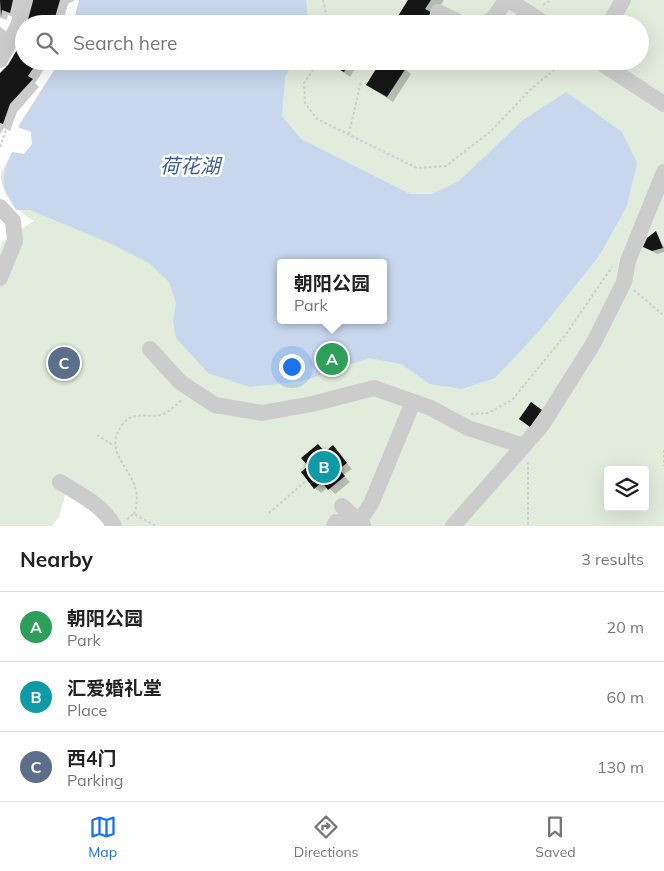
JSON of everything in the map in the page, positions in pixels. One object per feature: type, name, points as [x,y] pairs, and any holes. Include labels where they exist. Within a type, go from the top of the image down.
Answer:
[{"type":"lane","points":[[21,15],[25,0]]},
{"type":"lane","points":[[496,15],[507,0],[531,15]]},
{"type":"lane","points":[[615,15],[624,0]]},
{"type":"lane","points":[[438,12],[444,15]]},
{"type":"lane","points":[[0,60],[15,32]]},
{"type":"lane","points":[[612,70],[664,104]]},
{"type":"lane","points":[[453,526],[542,425],[593,344],[624,282],[628,261],[664,172]]},
{"type":"lane","points":[[0,207],[13,221],[15,241],[0,278]]},
{"type":"lane","points":[[150,348],[180,382],[215,406],[262,412],[312,404],[374,388],[447,416],[468,428],[524,446]]},
{"type":"lane","points":[[361,524],[413,402]]},
{"type":"lane","points":[[60,482],[86,498],[118,524]]},
{"type":"lane","points":[[342,506],[361,524]]},
{"type":"lane","points":[[334,526],[336,522],[361,524]]},
{"type":"path","points":[[63,15],[69,0]]},
{"type":"path","points":[[323,0],[326,15]]},
{"type":"path","points":[[0,147],[12,114],[39,76],[41,70]]},
{"type":"path","points":[[313,70],[304,83],[305,103],[318,118],[417,168],[446,166],[491,130],[532,88],[554,70]]},
{"type":"path","points":[[349,134],[360,81]]},
{"type":"path","points":[[447,416],[488,413],[512,400],[566,334],[612,266]]},
{"type":"path","points":[[624,282],[664,316]]},
{"type":"path","points":[[118,524],[134,514],[138,503],[137,487],[118,457],[114,445],[117,432],[126,420],[137,414],[162,414],[197,393]]},
{"type":"path","points":[[97,435],[114,445]]},
{"type":"path","points":[[524,446],[527,455],[528,526]]},
{"type":"path","points":[[664,450],[664,466]]},
{"type":"path","points":[[269,512],[307,480]]},
{"type":"path","points":[[134,514],[156,526]]},
{"type":"green space","points":[[80,0],[664,0],[664,526],[105,526],[106,521],[66,493],[59,517],[52,526],[0,526],[0,249],[2,242],[34,221],[11,202],[3,189],[1,173],[12,152],[24,154],[32,145],[31,132],[18,127],[54,70],[649,70],[649,15],[77,15]]},
{"type":"water","points":[[79,0],[306,0],[307,15],[75,15]]},
{"type":"water","name":"荷花湖","points":[[54,70],[289,70],[285,77],[282,116],[301,139],[410,194],[432,194],[459,181],[523,120],[566,92],[622,132],[637,163],[627,206],[599,256],[540,330],[495,378],[462,389],[430,384],[401,364],[369,358],[303,381],[250,387],[208,373],[176,338],[173,322],[176,303],[169,282],[149,263],[114,245],[30,210],[16,210],[5,188],[5,169],[12,152],[24,154],[32,144],[31,132],[18,127]]},
{"type":"building","points":[[0,0],[13,0],[10,13],[2,10],[1,17]]},
{"type":"building","points":[[32,0],[60,0],[56,15],[28,15]]},
{"type":"building","points":[[408,0],[431,0],[425,9],[431,12],[429,15],[399,15]]},
{"type":"building","points":[[15,53],[15,70],[32,70],[28,76],[33,79],[10,104],[3,124],[0,123],[0,73],[8,65]]},
{"type":"building","points":[[375,70],[405,70],[387,97],[366,85]]},
{"type":"building","points":[[656,231],[663,248],[652,251],[643,247],[647,238]]},
{"type":"building","points":[[531,402],[542,410],[530,427],[519,419]]},
{"type":"building","points":[[318,444],[325,452],[333,445],[347,463],[339,469],[345,476],[328,490],[322,482],[314,489],[301,472],[308,466],[301,458]]},
{"type":"place","name":"朝阳公园","points":[[332,359]]},
{"type":"place","name":"西4门","points":[[64,363]]},
{"type":"place","name":"汇爱婚礼堂","points":[[324,467]]}]
